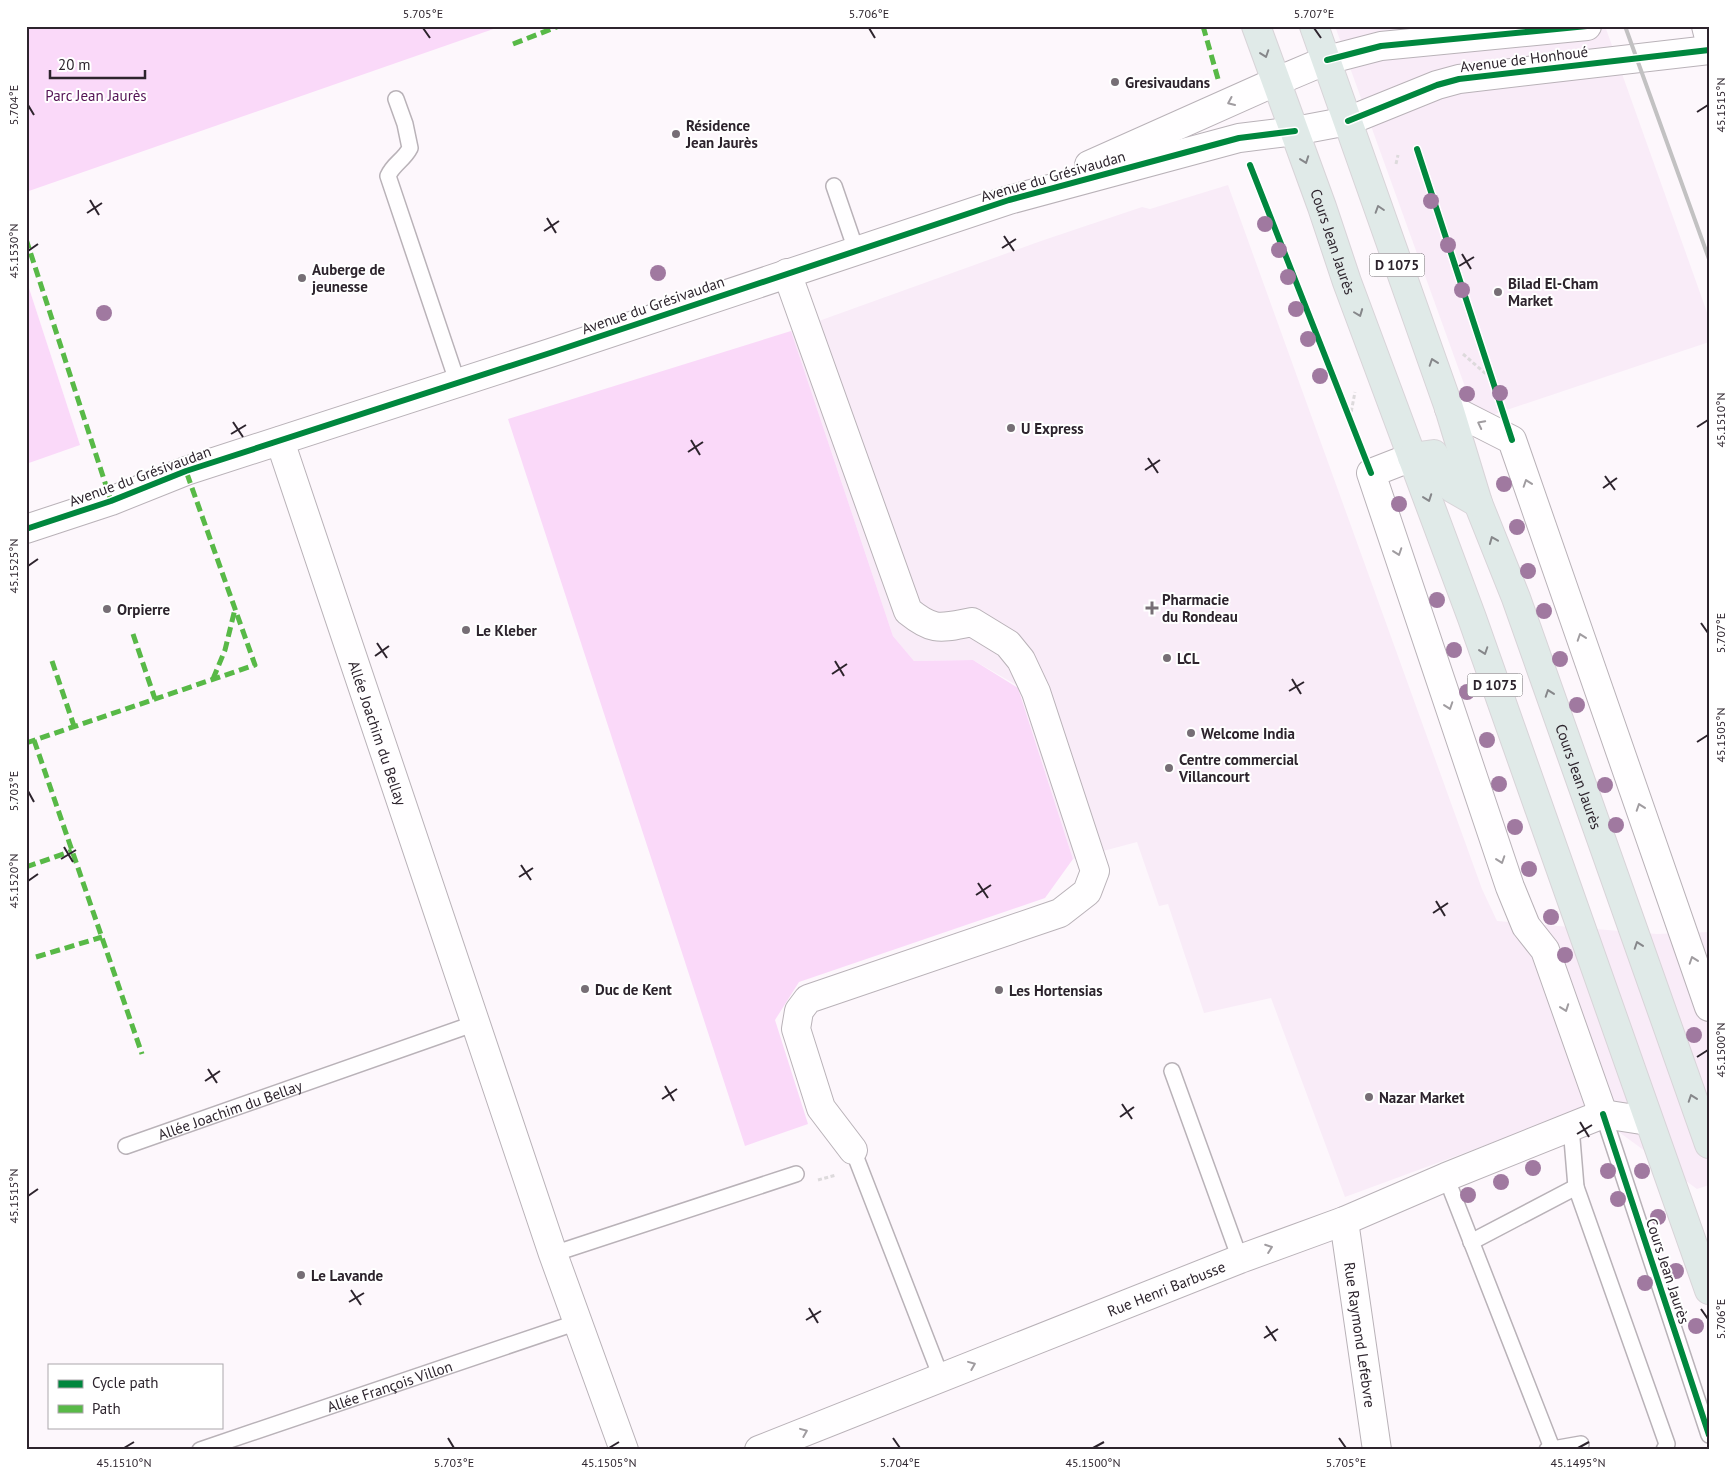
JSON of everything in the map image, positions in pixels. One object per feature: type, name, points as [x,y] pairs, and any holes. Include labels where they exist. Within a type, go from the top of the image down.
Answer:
[{"type":"main road","name":"Cours Jean Jaurès","points":[[1256,26],[1275,82],[1295,131],[1347,282],[1472,618],[1709,1290]]},
{"type":"main road","name":"Cours Jean Jaurès","points":[[1314,26],[1449,408],[1478,503],[1519,607],[1709,1144]]},
{"type":"main road","points":[[1412,457],[1434,454],[1452,488],[1478,503]]},
{"type":"street","name":"Avenue de Honhoué","points":[[1301,70],[1326,60],[1381,46],[1587,26]]},
{"type":"street","points":[[1706,26],[1709,38]]},
{"type":"street","points":[[1455,39],[1459,78]]},
{"type":"street","name":"Avenue de Honhoué","points":[[1295,131],[1348,120],[1459,78],[1709,50]]},
{"type":"street","name":"Avenue du Grésivaudan","points":[[1009,200],[1301,70]]},
{"type":"street","name":"Avenue du Grésivaudan","points":[[26,529],[111,501],[186,471],[458,384],[1009,200],[1239,138],[1295,131]]},
{"type":"street","points":[[787,273],[908,611],[925,626],[946,627],[972,622],[1008,644],[1021,660],[1036,692],[1095,871],[1087,892],[1060,913],[808,999],[798,1011],[796,1029],[821,1108],[853,1150]]},
{"type":"street","points":[[1449,408],[1512,440],[1709,1006]]},
{"type":"street","name":"Allée Joachim du Bellay","points":[[280,441],[553,1254],[624,1450]]},
{"type":"street","name":"Cours Jean Jaurès","points":[[1412,457],[1371,473],[1510,886],[1526,926],[1544,950],[1603,1114]]},
{"type":"street","points":[[1571,1127],[1603,1114],[1648,1121]]},
{"type":"street","name":"Rue Henri Barbusse","points":[[759,1450],[1240,1259],[1344,1221],[1446,1177],[1571,1127]]},
{"type":"street","name":"Rue Raymond Lefebvre","points":[[1344,1221],[1377,1450]]},
{"type":"lane","points":[[396,99],[405,124],[410,148],[405,156],[392,166],[388,176],[458,384]]},
{"type":"lane","points":[[834,186],[856,250]]},
{"type":"lane","name":"Allée Joachim du Bellay","points":[[126,1146],[476,1023]]},
{"type":"lane","points":[[1172,1071],[1240,1259]]},
{"type":"lane","name":"Cours Jean Jaurès","points":[[1603,1114],[1709,1435]]},
{"type":"lane","points":[[1571,1127],[1576,1187],[1667,1444],[1664,1450]]},
{"type":"lane","points":[[853,1150],[941,1377]]},
{"type":"lane","points":[[553,1254],[796,1174]]},
{"type":"lane","points":[[1446,1177],[1549,1449],[1581,1444]]},
{"type":"lane","points":[[1472,1242],[1576,1187]]},
{"type":"lane","name":"Allée François Villon","points":[[200,1450],[582,1333]]},
{"type":"path","points":[[1457,348],[1493,380]]},
{"type":"path","points":[[796,1174],[806,1183],[836,1175],[853,1150]]},
{"type":"shaded area","points":[[1335,26],[1605,26],[1709,318],[1709,342],[1477,420]]},
{"type":"shaded area","points":[[1228,185],[1482,889],[1497,921],[1657,934],[1709,932],[1709,1185],[1697,1189],[1586,1108],[1345,1197],[1271,998],[1204,1013],[1168,904],[1159,906],[1137,842],[1073,859],[1018,686],[973,660],[914,661],[893,636],[791,331],[1041,241],[1142,207],[1150,209]]},
{"type":"green space","name":"Parc Jean Jaurès","points":[[26,26],[502,26],[26,192]]},
{"type":"green space","points":[[26,279],[80,445],[26,464]]},
{"type":"green space","points":[[791,331],[893,636],[914,661],[973,660],[1018,688],[1073,859],[1045,898],[799,982],[775,1020],[808,1124],[745,1146],[508,419]]},
{"type":"railway","points":[[1625,26],[1709,259]]},
{"type":"marked path","points":[[513,44],[559,26]]},
{"type":"marked path","points":[[1203,26],[1218,79]]},
{"type":"marked path","points":[[26,239],[111,501]]},
{"type":"marked path","points":[[26,743],[255,665],[186,471]]},
{"type":"marked path","points":[[213,679],[225,650],[235,609]]},
{"type":"marked path","points":[[133,634],[155,699]]},
{"type":"marked path","points":[[52,661],[74,726]]},
{"type":"marked path","points":[[34,740],[142,1054]]},
{"type":"marked path","points":[[26,867],[72,851]]},
{"type":"marked path","points":[[36,957],[102,937]]},
{"type":"cycle path","points":[[1327,60],[1381,46],[1587,26]]},
{"type":"cycle path","points":[[1348,121],[1437,85],[1459,79],[1709,50]]},
{"type":"cycle path","points":[[26,529],[111,501],[186,471],[550,353],[1009,200],[1239,138],[1295,131]]},
{"type":"cycle path","points":[[1417,149],[1512,440]]},
{"type":"cycle path","points":[[1250,165],[1371,473]]},
{"type":"cycle path","points":[[1603,1114],[1709,1435]]},
{"type":"place","name":"Gresivaudans","points":[[1115,82]]},
{"type":"place","name":"Résidence Jean Jaurès","points":[[676,134]]},
{"type":"place","name":"Auberge de jeunesse","points":[[302,278]]},
{"type":"place","name":"Bilad El-Cham Market","points":[[1498,292]]},
{"type":"place","name":"U Express","points":[[1011,428]]},
{"type":"place","name":"Pharmacie du Rondeau","points":[[1152,608]]},
{"type":"place","name":"Orpierre","points":[[107,609]]},
{"type":"place","name":"Le Kleber","points":[[466,630]]},
{"type":"place","name":"LCL","points":[[1167,658]]},
{"type":"place","name":"Welcome India","points":[[1191,733]]},
{"type":"place","name":"Centre commercial Villancourt","points":[[1169,768]]},
{"type":"place","name":"Duc de Kent","points":[[585,989]]},
{"type":"place","name":"Les Hortensias","points":[[999,990]]},
{"type":"place","name":"Nazar Market","points":[[1369,1097]]},
{"type":"place","name":"Le Lavande","points":[[301,1275]]}]
